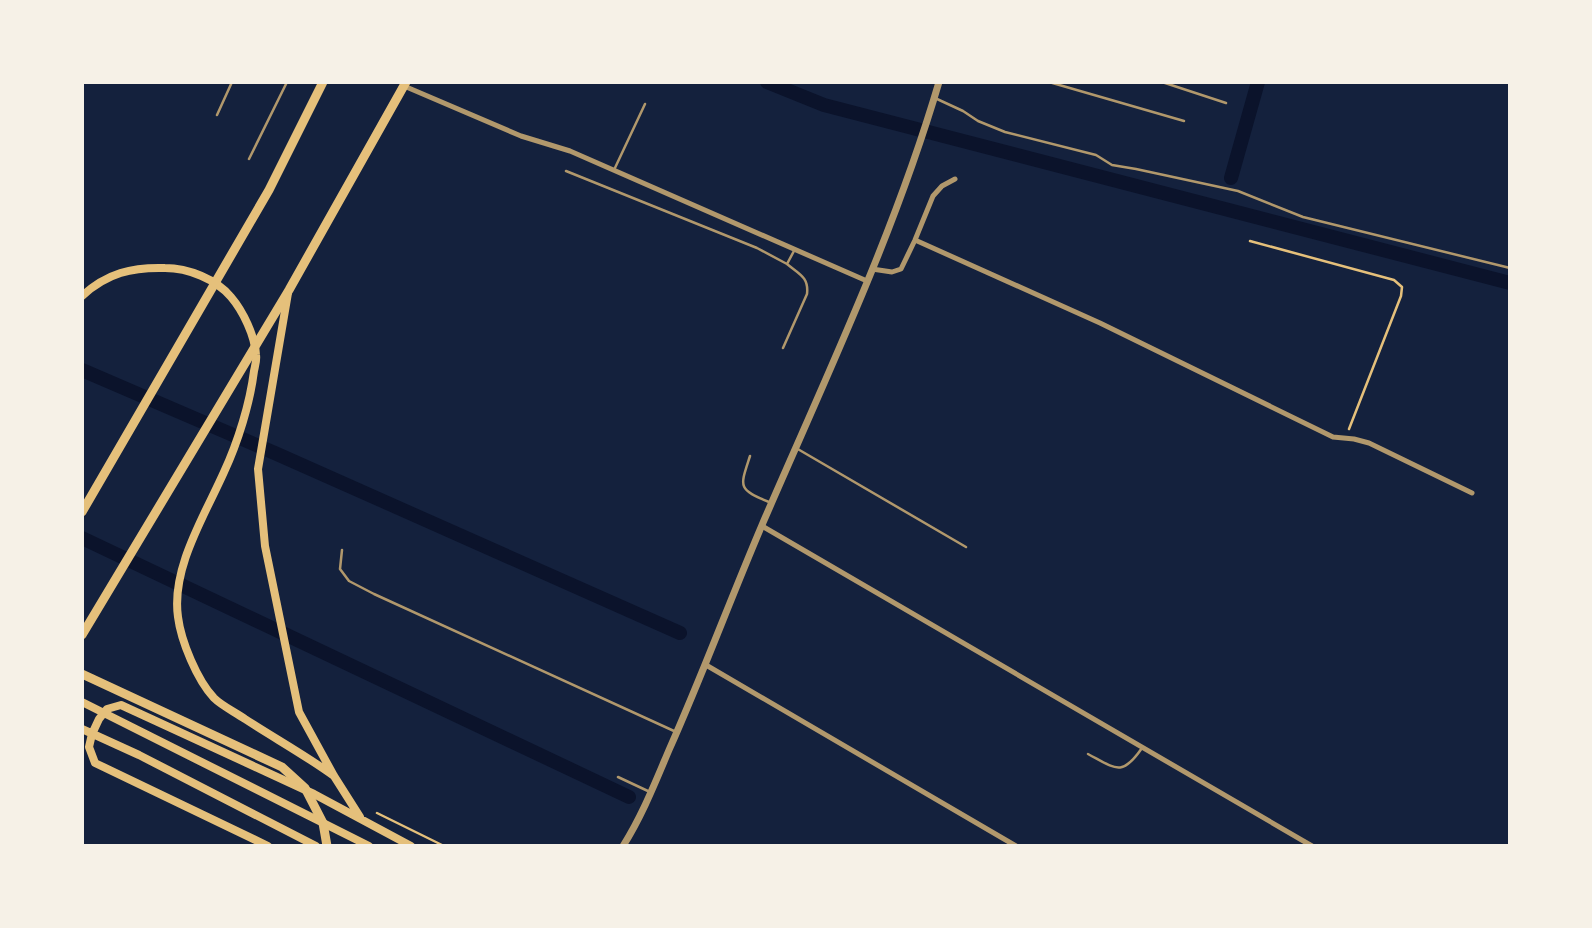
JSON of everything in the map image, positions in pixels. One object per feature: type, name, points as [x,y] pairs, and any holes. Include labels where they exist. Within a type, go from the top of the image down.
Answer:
[{"type":"main road","points":[[84,510],[269,190],[323,82]]},
{"type":"main road","points":[[82,635],[289,290],[405,84]]},
{"type":"main road","points":[[82,296],[92,287],[118,274],[143,267],[172,268],[200,275],[225,290],[239,307],[256,355],[252,388],[226,469],[185,560],[177,593],[178,617],[191,663],[214,699],[334,776]]},
{"type":"main road","points":[[289,290],[258,469],[265,546],[299,712],[334,776],[362,819]]},
{"type":"main road","points":[[82,674],[282,767],[305,788],[323,823],[327,846]]},
{"type":"main road","points":[[82,702],[369,846]]},
{"type":"main road","points":[[268,846],[95,763],[89,747],[99,719],[107,709],[121,705],[314,794],[411,846]]},
{"type":"main road","points":[[82,729],[316,846]]},
{"type":"street","points":[[623,846],[635,827],[677,733],[872,269],[914,162],[939,82]]},
{"type":"street","points":[[405,84],[521,136],[570,151],[867,281]]},
{"type":"street","points":[[872,269],[892,272],[901,269],[933,196],[942,186],[955,179]]},
{"type":"street","points":[[915,240],[1101,323],[1333,437],[1368,443],[1472,493]]},
{"type":"street","points":[[762,526],[1312,846]]},
{"type":"street","points":[[706,665],[1016,846]]},
{"type":"lane","points":[[217,114],[232,82]]},
{"type":"lane","points":[[248,159],[287,82]]},
{"type":"lane","points":[[1049,82],[1184,121]]},
{"type":"lane","points":[[1162,82],[1226,103]]},
{"type":"lane","points":[[934,98],[1005,132],[1096,155],[1112,165],[1238,191],[1303,217],[1510,268]]},
{"type":"lane","points":[[614,170],[645,104]]},
{"type":"lane","points":[[566,171],[757,248],[787,264],[802,276],[808,286],[807,294],[783,348]]},
{"type":"lane","points":[[787,264],[795,249]]},
{"type":"lane","points":[[796,448],[965,547]]},
{"type":"lane","points":[[750,456],[743,477],[746,492],[772,504]]},
{"type":"lane","points":[[342,550],[340,569],[349,581],[677,733]]},
{"type":"lane","points":[[1088,754],[1121,768],[1129,765],[1142,748]]},
{"type":"lane","points":[[618,777],[651,792]]},
{"type":"path","points":[[1250,241],[1394,280],[1402,287],[1401,296],[1346,439]]},
{"type":"path","points":[[377,813],[444,846]]},
{"type":"waterway","points":[[767,82],[824,105],[1510,283]]},
{"type":"waterway","points":[[1231,178],[1258,82]]},
{"type":"waterway","points":[[82,370],[680,633]]},
{"type":"waterway","points":[[82,538],[629,797]]}]
